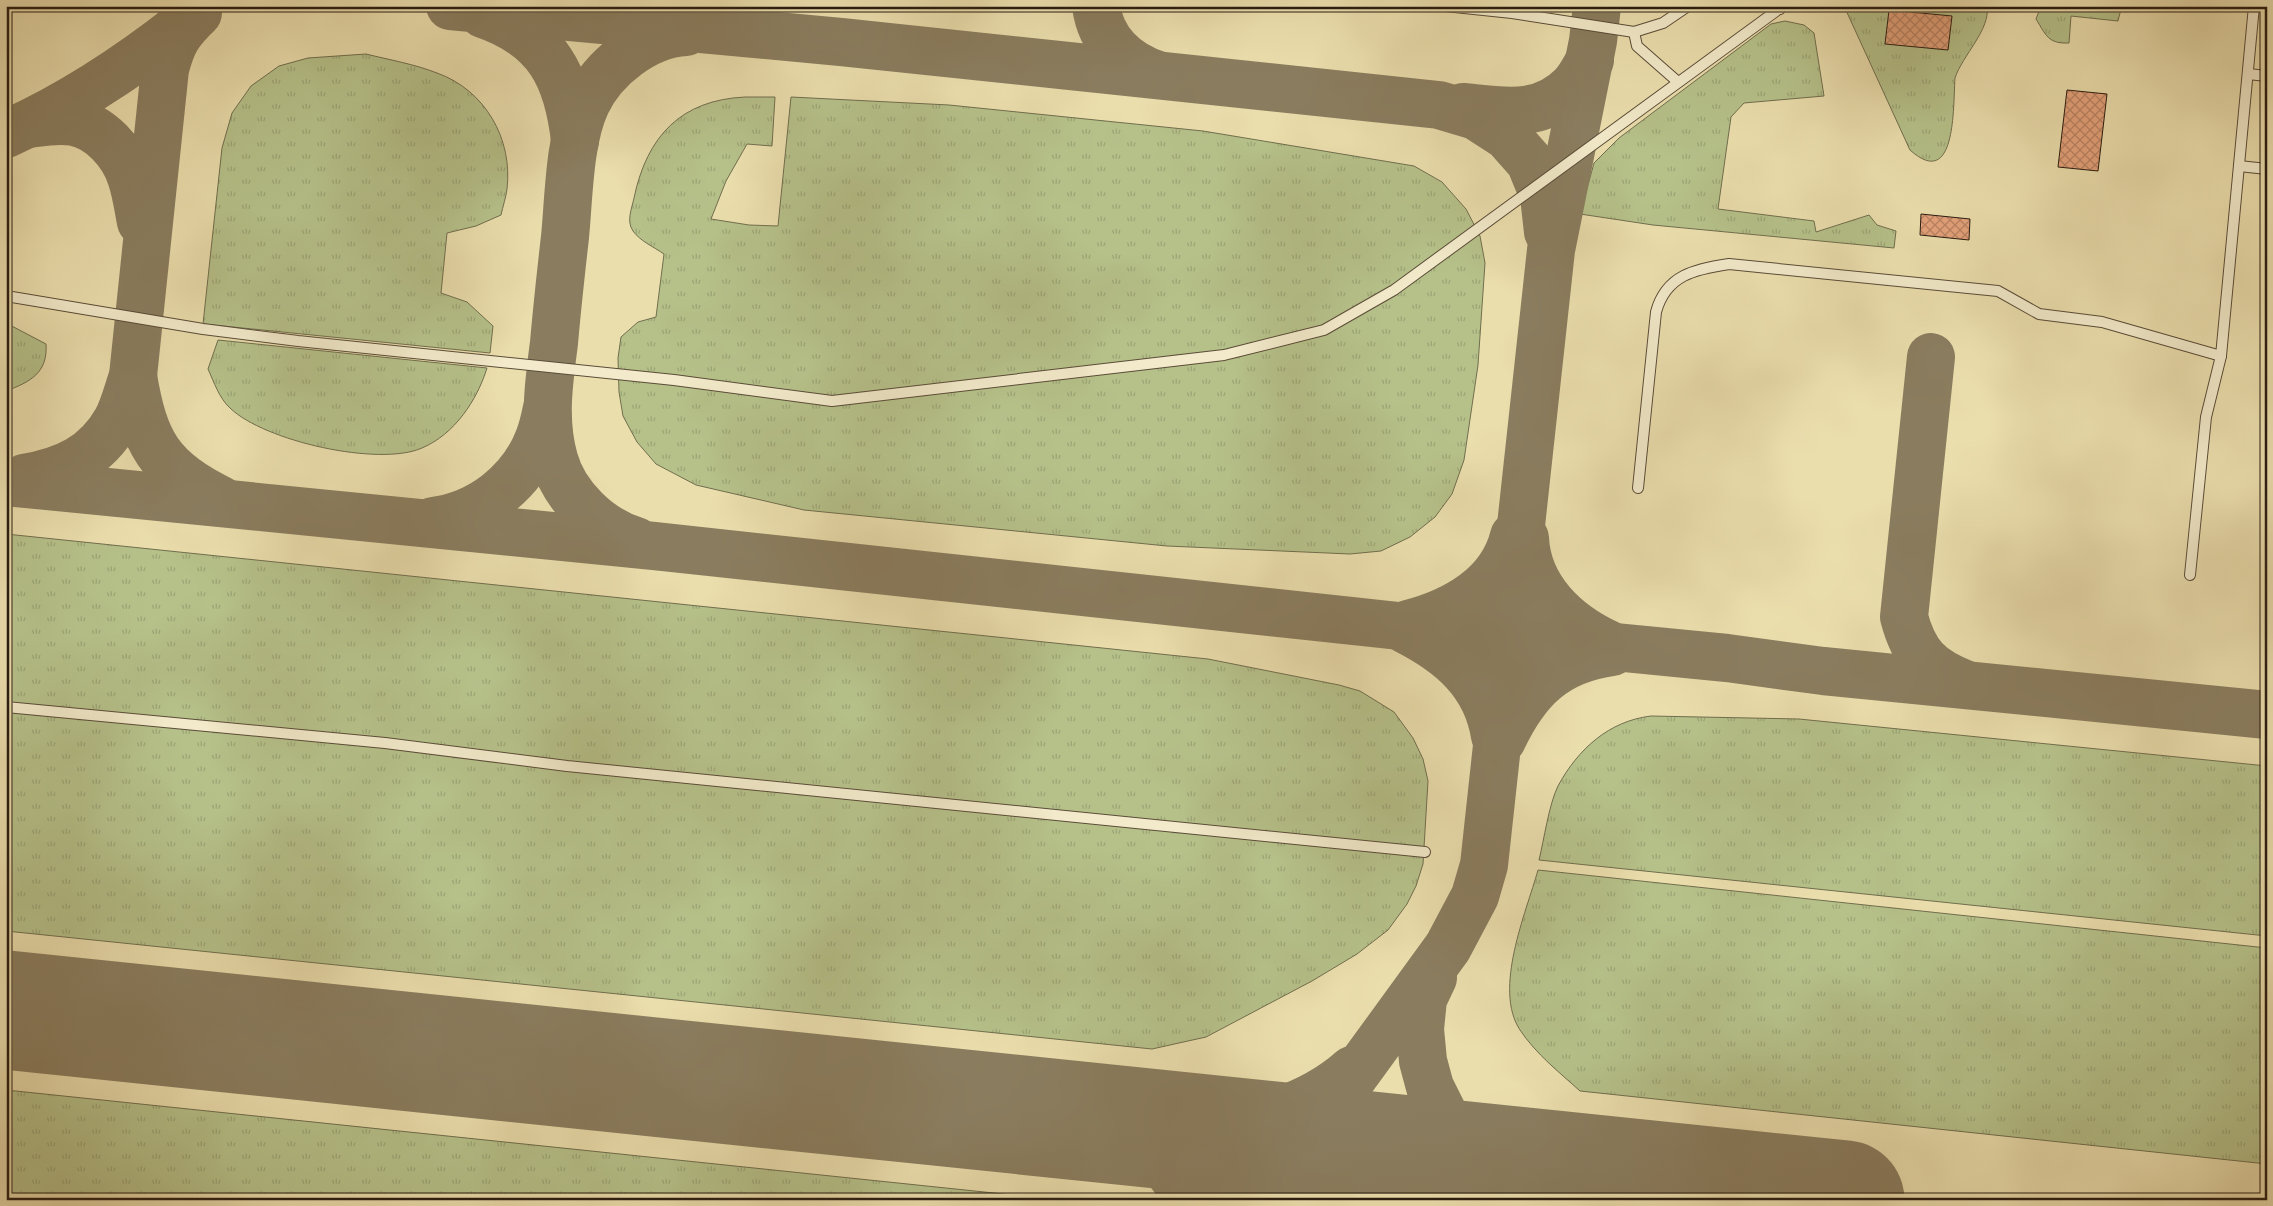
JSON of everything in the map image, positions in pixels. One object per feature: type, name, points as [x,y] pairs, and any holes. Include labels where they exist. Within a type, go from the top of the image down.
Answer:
[{"type":"lane","points":[[1445,6],[1512,13],[1634,32],[1663,23],[1688,6]]},
{"type":"lane","points":[[1765,6],[1781,8]]},
{"type":"lane","points":[[2190,575],[2206,416],[2222,356],[2254,6]]},
{"type":"lane","points":[[6,296],[203,329],[298,341],[674,380],[832,401],[1224,355],[1324,330],[1394,290],[1781,8]]},
{"type":"lane","points":[[1634,32],[1637,46],[1678,82]]},
{"type":"lane","points":[[2248,74],[2267,76]]},
{"type":"lane","points":[[2238,166],[2267,169]]},
{"type":"lane","points":[[1638,488],[1656,312],[1660,297],[1671,285],[1702,268],[1729,264],[1998,291],[2039,314],[2102,322],[2222,356]]},
{"type":"lane","points":[[6,708],[376,742],[566,766],[1425,852]]},
{"type":"green space","points":[[1844,6],[1987,6],[1985,24],[1955,78],[1954,106],[1949,140],[1944,153],[1937,160],[1925,160],[1910,150]]},
{"type":"green space","points":[[2041,6],[2118,6],[2121,9],[2118,21],[2071,16],[2069,43],[2062,43],[2052,40],[2042,30],[2036,19]]},
{"type":"green space","points":[[1785,21],[1804,25],[1814,33],[1824,96],[1744,103],[1731,117],[1718,209],[1814,221],[1816,232],[1869,215],[1877,225],[1896,231],[1894,248],[1653,225],[1580,214],[1594,163],[1619,138],[1771,24]]},
{"type":"green space","points":[[366,54],[420,67],[454,81],[469,91],[482,104],[500,135],[508,170],[507,189],[501,215],[476,226],[447,233],[441,293],[467,302],[493,326],[490,353],[203,324],[222,148],[232,113],[251,86],[279,66],[308,58]]},
{"type":"green space","points":[[745,97],[775,97],[772,146],[747,144],[726,181],[711,219],[749,225],[778,226],[791,97],[949,105],[1203,131],[1414,166],[1442,182],[1466,209],[1480,236],[1485,263],[1478,365],[1464,460],[1452,494],[1435,517],[1410,537],[1381,551],[1350,554],[1167,546],[804,510],[696,485],[656,464],[637,442],[623,416],[619,392],[618,358],[621,337],[638,322],[656,317],[664,254],[643,241],[633,231],[630,223],[631,210],[640,176],[648,156],[670,125],[702,105]]},
{"type":"green space","points":[[6,323],[46,344],[46,354],[41,369],[36,375],[23,384],[6,391]]},
{"type":"green space","points":[[218,340],[487,368],[471,404],[454,425],[434,442],[422,448],[403,453],[351,452],[323,448],[268,431],[246,420],[230,408],[220,395],[208,369]]},
{"type":"green space","points":[[6,534],[1208,659],[1339,685],[1360,691],[1394,712],[1413,738],[1423,759],[1428,781],[1423,864],[1416,886],[1407,904],[1388,930],[1357,954],[1312,981],[1206,1037],[1152,1049],[6,931]]},
{"type":"green space","points":[[1651,716],[1799,719],[2267,766],[2267,936],[1539,860],[1549,812],[1555,794],[1575,760],[1596,739],[1608,731],[1636,719]]},
{"type":"green space","points":[[1538,870],[2267,948],[2267,1164],[1580,1091],[1533,1047],[1520,1030],[1513,1013],[1510,994],[1514,951]]},
{"type":"green space","points":[[6,1090],[1013,1195],[1012,1200],[6,1200]]},
{"type":"building","points":[[1889,10],[1952,16],[1948,50],[1885,44]]},
{"type":"building","points":[[2067,90],[2107,94],[2098,171],[2058,167]]},
{"type":"building","points":[[1921,214],[1970,219],[1969,240],[1920,235]]},
{"type":"taxiway","points":[[450,6],[841,42],[1439,105],[1476,116],[1507,136],[1530,162],[1544,196],[1548,232]]},
{"type":"taxiway","points":[[1096,6],[1103,30],[1116,50],[1135,65],[1158,75]]},
{"type":"taxiway","points":[[1269,1200],[1357,1072],[1448,947],[1475,896],[1484,865],[1551,250],[1593,41],[1597,6]]},
{"type":"taxiway","points":[[24,478],[53,471],[89,453],[109,433],[122,410],[133,376],[165,69],[177,38],[185,26],[198,13]]},
{"type":"taxiway","points":[[483,14],[505,23],[524,34],[539,47],[551,62],[560,78],[567,97],[575,141]]},
{"type":"taxiway","points":[[6,134],[53,111],[98,85],[141,56],[183,24]]},
{"type":"taxiway","points":[[636,541],[622,536],[596,520],[585,510],[566,486],[559,473],[551,444],[548,415],[549,386],[571,169],[580,119],[586,104],[603,77],[627,55],[656,39],[686,32]]},
{"type":"taxiway","points":[[1463,107],[1507,111],[1535,108],[1548,104],[1561,97],[1573,86],[1590,60]]},
{"type":"taxiway","points":[[28,124],[68,121],[84,125],[101,135],[116,150],[127,168],[134,188],[141,222]]},
{"type":"taxiway","points":[[1931,357],[1904,617],[1913,642],[1925,660],[1942,673],[1965,684]]},
{"type":"taxiway","points":[[133,376],[143,419],[149,436],[158,452],[183,477],[221,500]]},
{"type":"taxiway","points":[[433,521],[450,518],[483,504],[510,482],[522,469],[531,454],[544,423],[547,408]]},
{"type":"taxiway","points":[[6,482],[654,546],[1399,626],[1727,658],[1823,671],[2267,715]]},
{"type":"taxiway","points":[[1408,624],[1426,619],[1459,604],[1488,583],[1508,554],[1514,536]]},
{"type":"taxiway","points":[[1525,538],[1527,556],[1533,573],[1551,602],[1577,626],[1608,644]]},
{"type":"taxiway","points":[[1406,630],[1438,649],[1452,660],[1475,685],[1491,717],[1495,736]]},
{"type":"taxiway","points":[[1502,740],[1521,706],[1545,680],[1558,670],[1574,662],[1612,652]]},
{"type":"taxiway","points":[[1433,978],[1423,999],[1420,1029],[1423,1061],[1430,1087],[1444,1115],[1462,1133],[1495,1155],[1547,1169]]},
{"type":"taxiway","points":[[1186,1132],[1230,1125],[1274,1113],[1315,1095],[1334,1084],[1352,1070]]},
{"type":"taxiway","points":[[1091,1122],[1120,1135],[1147,1151],[1169,1172],[1179,1185],[1186,1200]]},
{"type":"taxiway","points":[[1283,1190],[1312,1171],[1365,1151]]},
{"type":"runway","points":[[6,1010],[1845,1200]]}]
